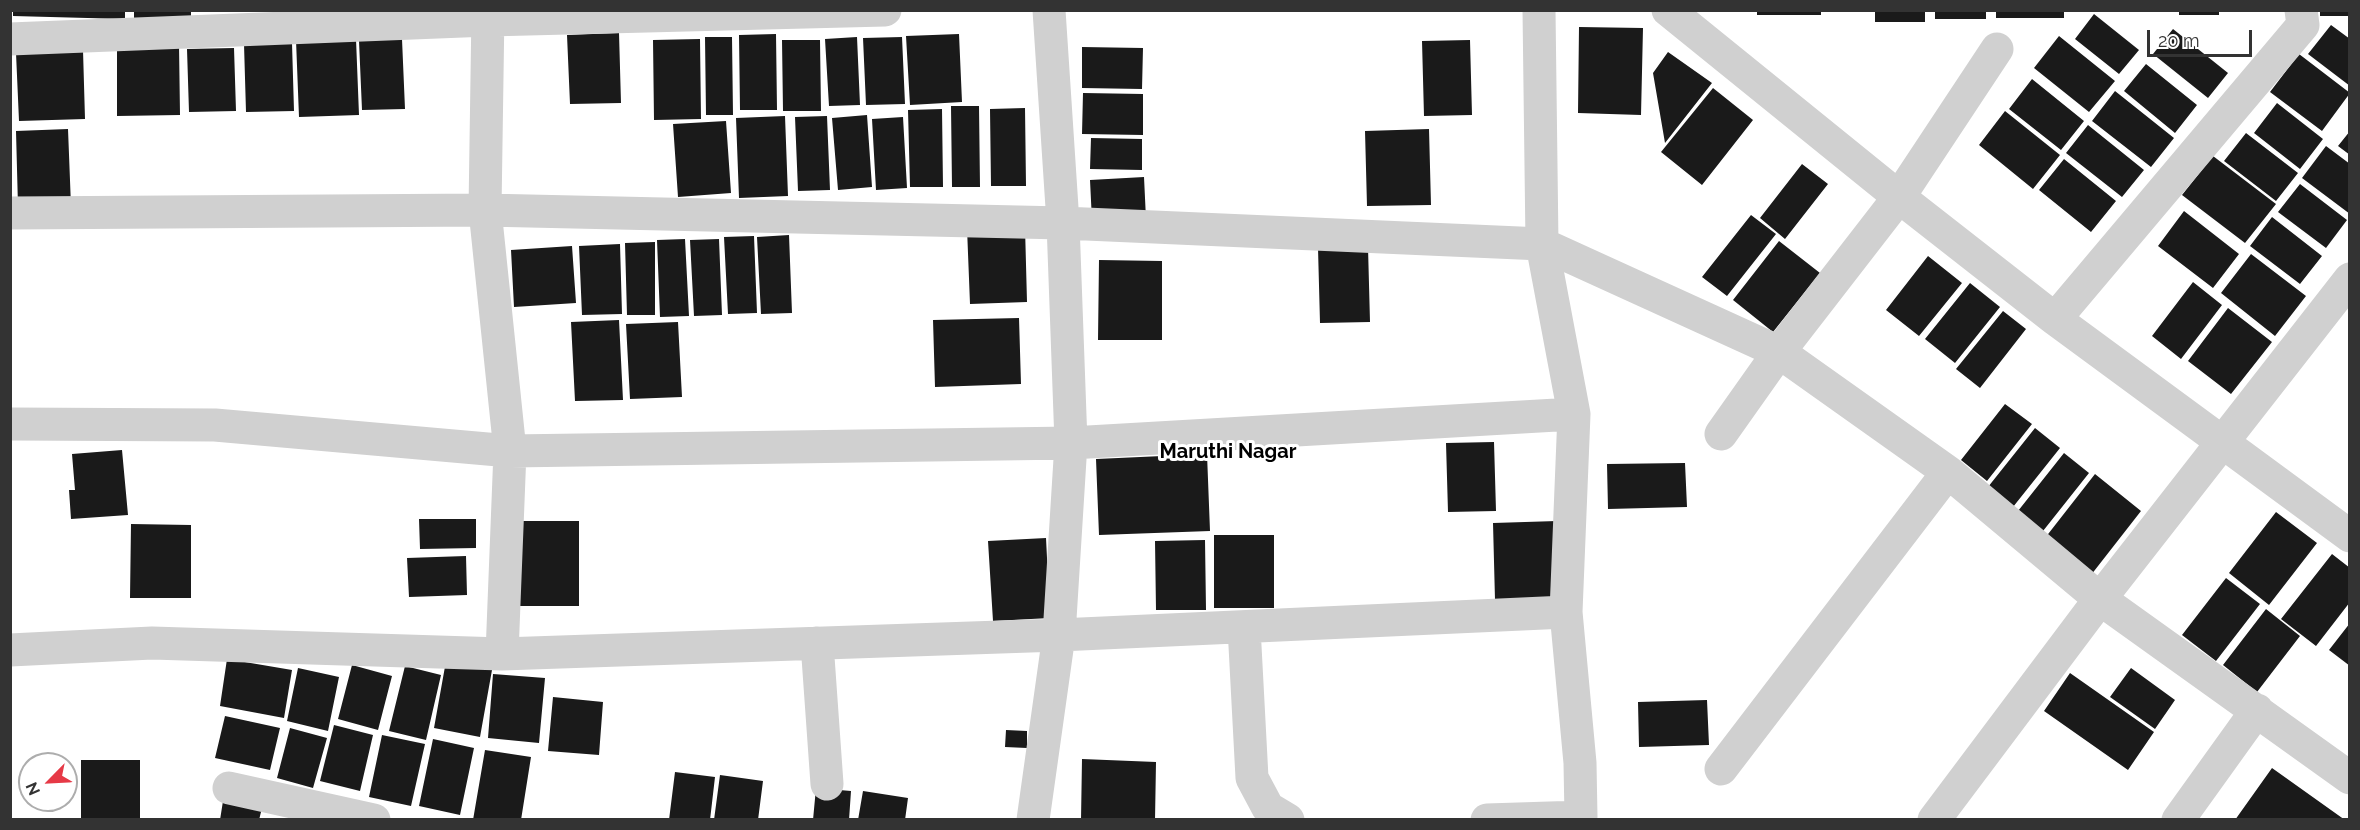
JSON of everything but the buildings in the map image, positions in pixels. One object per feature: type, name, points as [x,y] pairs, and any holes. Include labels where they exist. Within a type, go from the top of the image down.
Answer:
[{"type":"street","points":[[10,39],[488,15],[885,10]]},
{"type":"street","points":[[1033,819],[1059,635],[1071,443],[1063,222],[1049,10]]},
{"type":"street","points":[[1487,819],[1581,817],[1580,763],[1566,612],[1574,414],[1542,244],[1539,10]]},
{"type":"street","points":[[1668,10],[1899,197],[2055,319],[2349,536]]},
{"type":"street","points":[[2055,319],[2303,25],[2301,10]]},
{"type":"street","points":[[488,15],[485,210],[510,451],[502,654]]},
{"type":"street","points":[[1721,434],[1779,352],[1899,197],[1997,49]]},
{"type":"street","points":[[10,213],[485,210],[1063,222],[1542,244],[1779,352],[1948,472],[2100,599],[2349,778]]},
{"type":"street","points":[[1934,819],[2100,599],[2224,443],[2349,279]]},
{"type":"street","points":[[10,424],[215,425],[510,451],[1071,443],[1574,414]]},
{"type":"street","points":[[1721,769],[1948,472]]},
{"type":"street","points":[[10,650],[152,643],[502,654],[1059,635],[1566,612]]},
{"type":"street","points":[[1244,627],[1252,778],[1268,808],[1288,819]]},
{"type":"street","points":[[817,643],[827,784]]},
{"type":"street","points":[[2178,819],[2257,710]]},
{"type":"street","points":[[229,788],[374,819]]},
{"type":"district","name":"Maruthi Nagar","points":[[1228,452]]}]
